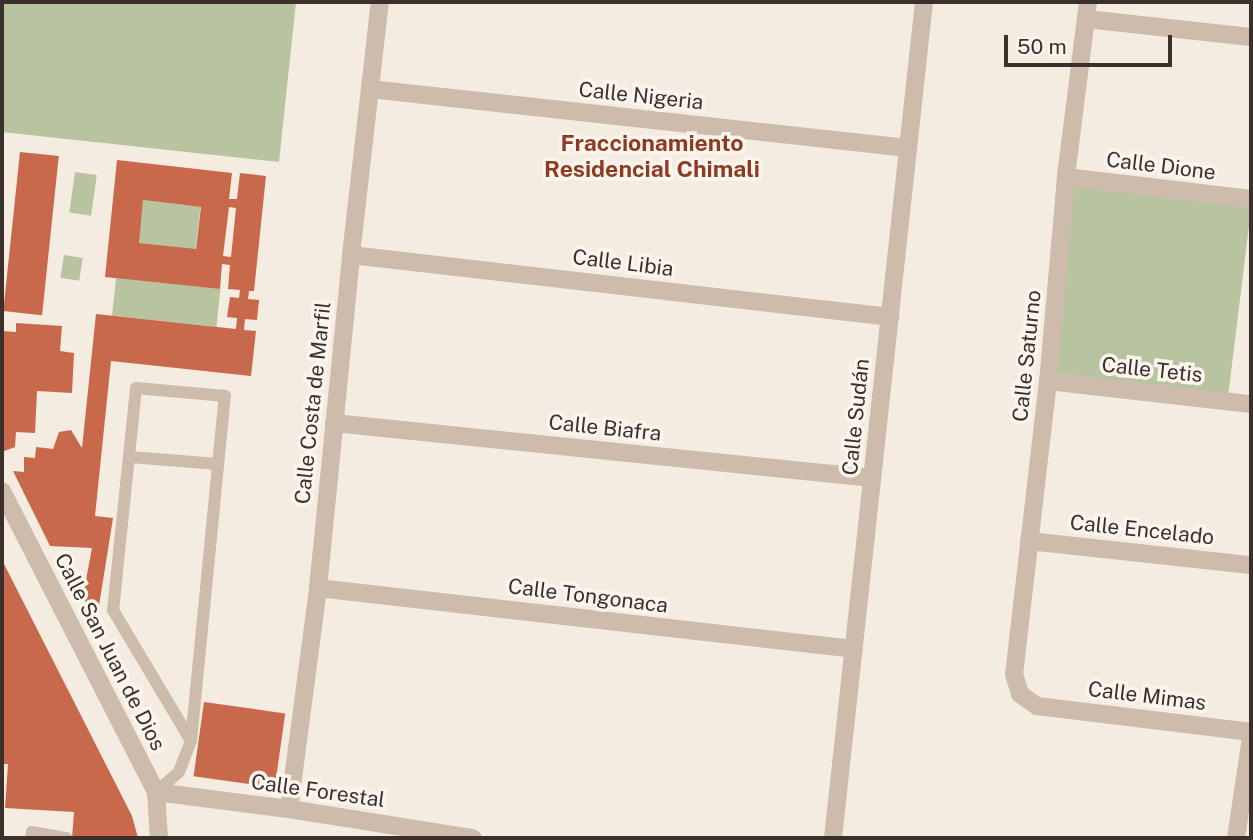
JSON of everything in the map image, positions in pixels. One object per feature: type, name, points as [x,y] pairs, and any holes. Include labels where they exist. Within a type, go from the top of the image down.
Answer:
[{"type":"street","name":"Calle Costa de Marfil","points":[[289,809],[318,588],[351,255],[380,2]]},
{"type":"street","name":"Calle Sudán","points":[[833,838],[924,2]]},
{"type":"street","points":[[1087,10],[1251,37]]},
{"type":"street","name":"Calle Saturno","points":[[1037,706],[1020,694],[1014,674],[1048,381],[1066,177],[1087,10]]},
{"type":"street","name":"Calle Nigeria","points":[[370,89],[908,148]]},
{"type":"street","name":"Calle Dione","points":[[1066,177],[1251,199]]},
{"type":"street","name":"Calle Libia","points":[[351,255],[890,317]]},
{"type":"street","name":"Calle Tetis","points":[[1048,381],[1251,404]]},
{"type":"street","name":"Calle Biafra","points":[[334,423],[872,478]]},
{"type":"street","name":"Calle San Juan de Dios","points":[[2,491],[156,792],[159,838]]},
{"type":"street","name":"Calle Encelado","points":[[1029,541],[1251,565]]},
{"type":"street","name":"Calle Tongonaca","points":[[318,588],[854,649]]},
{"type":"street","name":"Calle Mimas","points":[[1037,706],[1251,732]]},
{"type":"street","points":[[1236,838],[1251,738]]},
{"type":"street","name":"Calle Forestal","points":[[156,792],[289,809],[473,838]]},
{"type":"lane","points":[[156,792],[179,772],[191,741],[225,396],[136,388],[113,610],[191,741]]},
{"type":"lane","points":[[130,457],[218,464]]},
{"type":"lane","points":[[31,838],[32,832],[66,838]]},
{"type":"green space","points":[[2,2],[296,2],[279,162],[2,132]]},
{"type":"green space","points":[[75,172],[97,175],[91,216],[69,213]]},
{"type":"green space","points":[[1068,182],[1251,204],[1228,394],[1045,372]]},
{"type":"green space","points":[[143,200],[201,207],[195,250],[138,243]]},
{"type":"green space","points":[[64,255],[83,258],[79,281],[60,278]]},
{"type":"green space","points":[[116,278],[220,289],[216,327],[112,316]]},
{"type":"building","points":[[20,152],[59,156],[42,315],[3,311]]},
{"type":"building","points":[[117,160],[232,173],[229,199],[237,199],[240,173],[266,176],[254,291],[249,291],[248,299],[259,300],[257,320],[245,319],[244,330],[256,331],[251,376],[111,361],[95,516],[113,518],[94,637],[80,612],[92,548],[50,546],[13,471],[24,472],[24,457],[35,458],[36,447],[53,449],[59,432],[71,430],[82,448],[96,314],[236,329],[237,318],[227,317],[230,297],[239,298],[240,290],[228,289],[230,265],[222,264],[220,289],[105,277]],"holes":[[[143,200],[201,207],[196,249],[139,243]],[[229,207],[236,208],[231,257],[223,256]]]},
{"type":"building","points":[[16,323],[62,326],[60,351],[74,353],[72,393],[37,391],[35,433],[16,432],[15,447],[2,452],[2,331],[16,332]]},
{"type":"building","points":[[2,560],[132,816],[138,838],[72,838],[74,812],[5,808],[8,764],[2,764]]},
{"type":"building","points":[[204,702],[285,713],[275,788],[194,776]]},
{"type":"district","name":"Fraccionamiento Residencial Chimali","points":[[652,156]]}]
